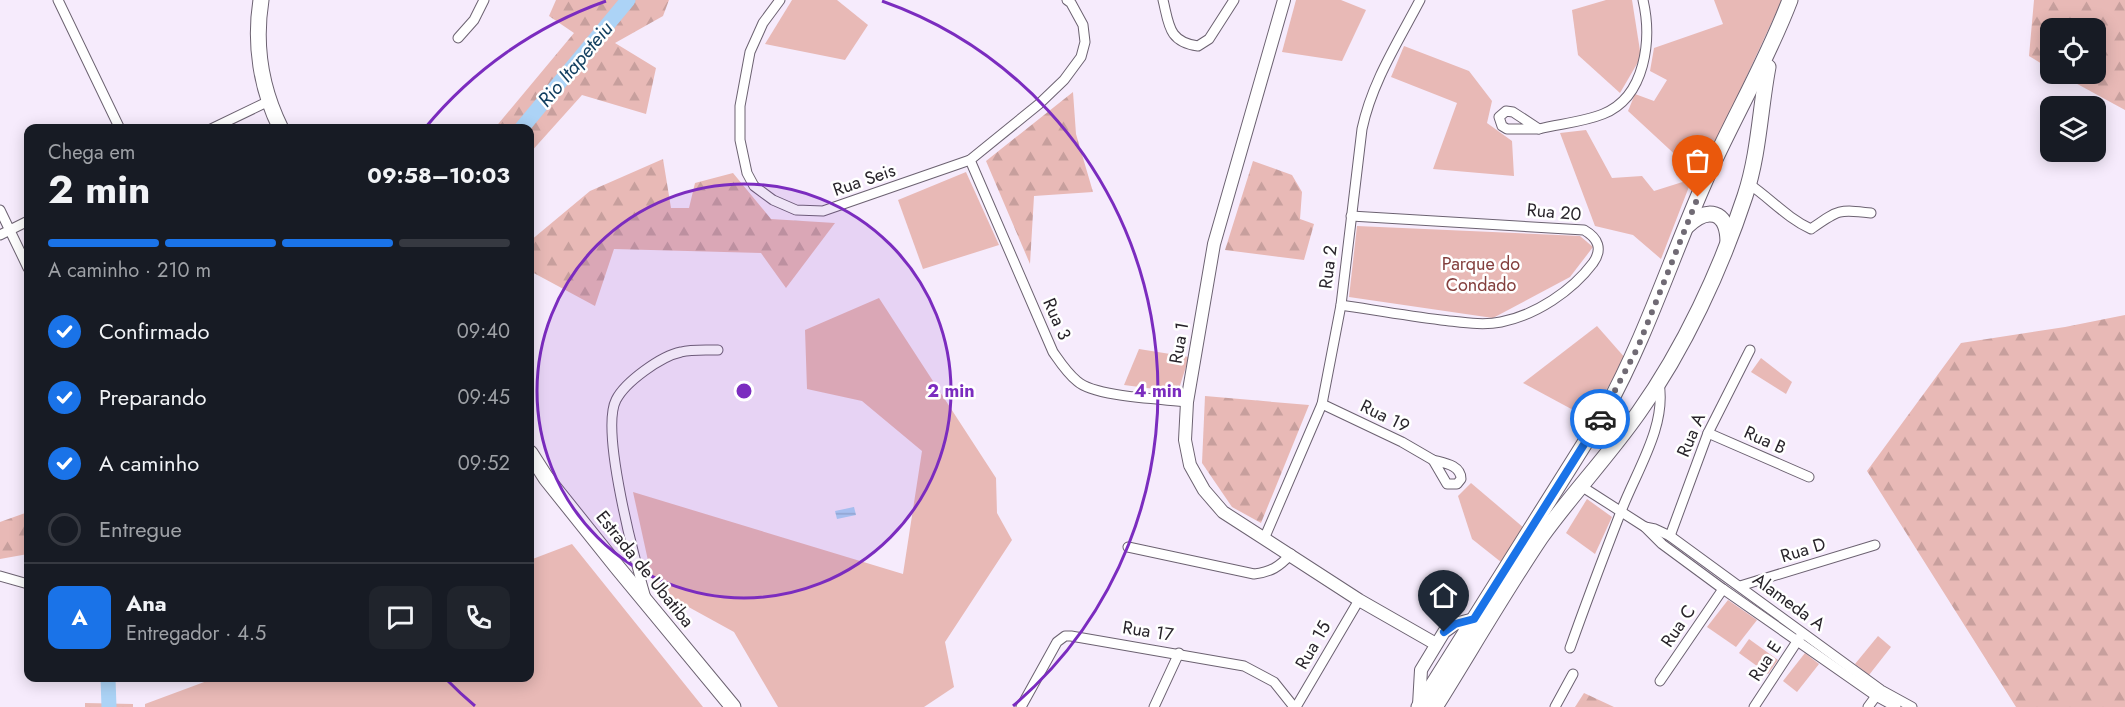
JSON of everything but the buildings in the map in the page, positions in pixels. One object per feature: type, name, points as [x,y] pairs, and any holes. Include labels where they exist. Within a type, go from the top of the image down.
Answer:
[{"type":"main road","points":[[1419,707],[1605,411],[1625,375],[1651,318],[1722,143],[1774,40],[1790,0]]},
{"type":"main road","points":[[258,2],[258,48],[268,101],[279,124]]},
{"type":"main road","points":[[1435,707],[1541,538],[1619,439],[1659,383],[1689,329],[1728,241],[1749,184],[1774,40]]},
{"type":"main road","points":[[1687,226],[1704,214],[1715,214],[1724,222],[1728,241]]},
{"type":"main road","name":"Estrada de Ubatiba","points":[[534,459],[546,478],[733,707]]},
{"type":"street","points":[[58,0],[118,124]]},
{"type":"street","points":[[458,38],[474,20],[484,0]]},
{"type":"street","name":"Rua Seis","points":[[780,0],[763,22],[750,52],[740,106],[740,140],[747,173],[754,186],[773,200],[796,210],[823,211],[970,160],[1039,104],[1065,80],[1081,57],[1085,42],[1083,25],[1067,0]]},
{"type":"street","points":[[1163,0],[1168,24],[1173,34],[1187,45],[1198,46],[1209,39],[1234,0]]},
{"type":"street","name":"Rua 1","points":[[1284,0],[1214,244],[1187,402],[1185,440],[1190,465],[1204,490],[1223,512],[1359,600],[1436,644]]},
{"type":"street","name":"Rua 2","points":[[1264,539],[1322,404],[1341,305],[1366,110],[1374,86],[1420,0]]},
{"type":"street","points":[[1539,129],[1602,115],[1621,104],[1634,87],[1644,62],[1647,19],[1643,0]]},
{"type":"street","points":[[221,124],[268,101]]},
{"type":"street","name":"Rua 3","points":[[970,160],[1053,351],[1065,369],[1078,383],[1096,391],[1187,402]]},
{"type":"street","points":[[1749,184],[1768,197],[1794,221],[1811,229],[1838,211],[1845,209],[1871,213]]},
{"type":"street","points":[[0,210],[24,260]]},
{"type":"street","name":"Rua 20","points":[[1341,305],[1473,324],[1501,322],[1529,312],[1576,283],[1595,261],[1599,249],[1594,235],[1584,230],[1351,216]]},
{"type":"street","points":[[0,235],[24,222]]},
{"type":"street","points":[[647,603],[618,479],[612,411],[616,399],[655,363],[681,352],[718,350]]},
{"type":"street","name":"Rua A","points":[[1670,536],[1708,433],[1750,350]]},
{"type":"street","points":[[1570,648],[1620,513],[1656,430],[1662,396],[1659,383]]},
{"type":"street","name":"Rua 19","points":[[1322,404],[1402,442],[1433,460]]},
{"type":"street","name":"Rua B","points":[[1708,433],[1809,477]]},
{"type":"street","name":"Alameda A","points":[[1581,486],[1645,527],[1662,544],[1723,589],[1801,637],[1879,693],[1904,706]]},
{"type":"street","name":"Alameda A","points":[[1645,527],[1670,536],[1740,586],[1801,637]]},
{"type":"street","name":"Rua D","points":[[1740,586],[1875,545]]},
{"type":"street","points":[[1128,547],[1254,574],[1268,573],[1281,566],[1291,554]]},
{"type":"street","points":[[0,576],[24,583]]},
{"type":"street","name":"Rua C","points":[[1660,681],[1723,589]]},
{"type":"street","name":"Rua 15","points":[[1295,707],[1359,600]]},
{"type":"street","points":[[1419,707],[1421,670],[1436,644],[1449,628],[1474,619]]},
{"type":"street","name":"Rua 17","points":[[1021,707],[1057,642],[1065,636],[1179,653],[1244,666],[1274,682],[1295,707]]},
{"type":"street","name":"Rua E","points":[[1754,707],[1801,637]]},
{"type":"street","points":[[1154,707],[1179,653]]},
{"type":"street","points":[[1555,707],[1573,674]]},
{"type":"street","points":[[1868,707],[1879,693]]},
{"type":"green space","points":[[556,0],[669,0],[663,16],[615,43],[656,68],[646,114],[582,95],[534,149],[534,124],[498,124],[574,33],[549,16]]},
{"type":"green space","points":[[792,0],[837,0],[868,25],[845,60],[765,44]]},
{"type":"green space","points":[[1296,0],[1341,0],[1366,10],[1342,61],[1282,52]]},
{"type":"green space","points":[[1606,0],[1632,0],[1641,57],[1620,93],[1578,55],[1572,10]]},
{"type":"green space","points":[[1714,0],[1782,0],[1718,138],[1695,173],[1628,111],[1635,94],[1654,101],[1667,80],[1650,71],[1654,48],[1723,24]]},
{"type":"green space","points":[[2034,0],[2125,0],[2125,110],[2106,100],[2106,96],[2099,96],[2077,84],[2106,84],[2106,18],[2040,18],[2040,63],[2029,56]]},
{"type":"green space","points":[[1404,46],[1469,71],[1492,101],[1487,123],[1512,141],[1514,176],[1433,169],[1457,103],[1391,77]]},
{"type":"green space","points":[[1073,92],[1076,134],[1093,192],[1034,196],[1030,264],[986,161]]},
{"type":"green space","points":[[1586,130],[1612,178],[1642,176],[1654,191],[1692,179],[1661,259],[1633,235],[1595,226],[1560,133]]},
{"type":"green space","points":[[663,159],[671,208],[689,208],[695,183],[733,173],[771,219],[835,223],[786,288],[761,253],[614,249],[595,306],[534,273],[534,238],[590,191]]},
{"type":"green space","points":[[1253,161],[1292,175],[1302,192],[1300,219],[1314,224],[1304,260],[1225,250]]},
{"type":"green space","points":[[966,172],[999,245],[923,269],[898,200]]},
{"type":"green space","name":"Parque do Condado","points":[[1357,226],[1580,236],[1593,247],[1570,277],[1493,318],[1349,297]]},
{"type":"green space","points":[[879,298],[996,478],[997,513],[1012,540],[945,642],[954,687],[924,707],[778,707],[734,632],[654,588],[633,492],[903,574],[922,451],[862,401],[807,389],[805,330]]},
{"type":"green space","points":[[2125,315],[2125,707],[2016,707],[1867,471],[1961,343]]},
{"type":"green space","points":[[1597,326],[1626,359],[1588,418],[1523,383]]},
{"type":"green space","points":[[1139,349],[1189,357],[1178,392],[1124,385]]},
{"type":"green space","points":[[1761,358],[1792,382],[1786,394],[1751,372]]},
{"type":"green space","points":[[1205,396],[1309,405],[1261,523],[1232,507],[1202,463]]},
{"type":"green space","points":[[1471,483],[1524,528],[1501,562],[1472,539],[1458,496]]},
{"type":"green space","points":[[1587,499],[1612,517],[1595,554],[1566,533]]},
{"type":"green space","points":[[24,513],[24,555],[0,559],[0,522]]},
{"type":"green space","points":[[572,544],[703,707],[145,707],[145,704],[204,682],[534,682],[534,558]]},
{"type":"green space","points":[[1728,600],[1757,620],[1736,647],[1707,627]]},
{"type":"green space","points":[[1878,636],[1891,647],[1869,675],[1855,664]]},
{"type":"green space","points":[[1749,639],[1778,660],[1768,674],[1739,653]]},
{"type":"green space","points":[[1805,653],[1819,664],[1797,692],[1783,681]]},
{"type":"green space","points":[[1584,693],[1614,707],[1575,707]]},
{"type":"green space","points":[[85,703],[133,704],[133,707],[85,707]]},
{"type":"water","points":[[854,507],[856,515],[837,519],[835,511]]},
{"type":"waterway","name":"Rio Itapeteiu","points":[[525,124],[628,0]]},
{"type":"waterway","name":"Rio Itapeteiu","points":[[108,682],[109,707]]},
{"type":"way so far","points":[[1600,419],[1638,347],[1698,197]]},
{"type":"route","points":[[1444,632],[1455,624],[1474,619],[1600,419]]}]
